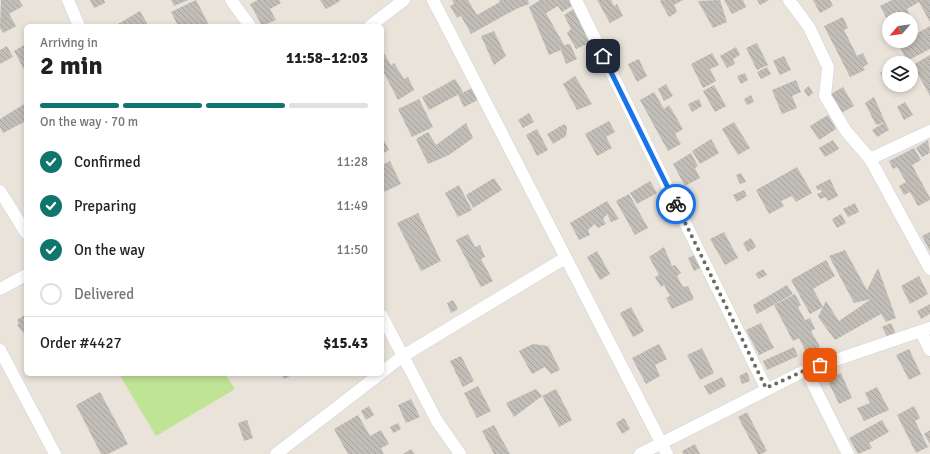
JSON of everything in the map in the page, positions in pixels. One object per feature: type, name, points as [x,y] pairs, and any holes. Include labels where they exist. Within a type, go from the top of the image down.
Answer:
[{"type":"street","points":[[68,0],[78,24]]},
{"type":"street","points":[[231,0],[249,24]]},
{"type":"street","points":[[373,24],[404,0]]},
{"type":"street","points":[[433,0],[667,454]]},
{"type":"street","points":[[576,0],[766,388]]},
{"type":"street","points":[[789,0],[809,27],[828,67],[825,96],[846,131],[870,159],[930,268]]},
{"type":"street","points":[[870,159],[930,132]]},
{"type":"street","points":[[0,191],[24,230]]},
{"type":"street","points":[[384,371],[404,356],[565,258]]},
{"type":"street","points":[[0,289],[24,277]]},
{"type":"street","points":[[384,320],[437,421],[460,454]]},
{"type":"street","points":[[640,454],[766,388],[806,370],[925,330],[930,350]]},
{"type":"street","points":[[0,350],[55,454]]},
{"type":"street","points":[[806,370],[848,454]]},
{"type":"street","points":[[276,454],[377,376]]},
{"type":"green space","points":[[120,376],[226,376],[235,389],[156,436]]},
{"type":"building","points":[[1,0],[19,0],[23,6],[9,14],[16,26],[3,33],[0,28]]},
{"type":"building","points":[[90,0],[104,0],[105,3],[94,8]]},
{"type":"building","points":[[171,0],[188,0],[174,6]]},
{"type":"building","points":[[196,0],[208,24],[177,24],[171,12]]},
{"type":"building","points":[[258,0],[279,0],[281,3],[270,9],[276,20],[267,24],[261,24],[250,4]]},
{"type":"building","points":[[320,0],[340,0],[340,1],[326,9]]},
{"type":"building","points":[[452,0],[468,0],[477,15],[500,2],[499,0],[528,0],[529,4],[516,9],[471,34],[461,16],[457,18],[450,6],[454,4]]},
{"type":"building","points":[[540,0],[573,0],[575,4],[562,12],[558,6],[546,13],[564,45],[570,44],[577,59],[566,64],[561,50],[549,55],[529,7]]},
{"type":"building","points":[[597,0],[611,0],[614,6],[617,4],[623,16],[610,23]]},
{"type":"building","points":[[683,0],[674,5],[677,12],[669,17],[660,1]]},
{"type":"building","points":[[720,0],[727,22],[713,28],[698,1]]},
{"type":"building","points":[[724,0],[743,0],[746,7],[732,14]]},
{"type":"building","points":[[757,0],[769,0],[760,5]]},
{"type":"building","points":[[813,0],[830,0],[833,6],[820,13]]},
{"type":"building","points":[[892,0],[930,0],[930,22],[919,2],[907,9],[908,12],[883,12],[880,6]]},
{"type":"building","points":[[577,7],[593,41],[576,49],[567,33],[571,29],[564,15]]},
{"type":"building","points":[[140,11],[147,24],[118,24]]},
{"type":"building","points":[[843,17],[848,28],[844,30],[857,56],[863,53],[868,64],[863,67],[865,70],[850,77],[824,26]]},
{"type":"building","points":[[930,26],[930,49],[917,56],[904,56],[900,48],[918,48],[918,33]]},
{"type":"building","points":[[494,31],[506,56],[494,65],[481,36]]},
{"type":"building","points":[[757,43],[768,65],[757,70],[746,48]]},
{"type":"building","points":[[24,45],[24,69],[14,51]]},
{"type":"building","points":[[7,46],[13,57],[0,64],[0,50]]},
{"type":"building","points":[[736,47],[740,55],[733,59],[735,64],[727,68],[720,56]]},
{"type":"building","points":[[384,53],[391,65],[394,63],[404,79],[408,77],[414,90],[398,100],[384,73]]},
{"type":"building","points":[[712,53],[719,65],[710,69],[716,81],[703,88],[691,64]]},
{"type":"building","points":[[930,55],[930,96],[918,74],[918,62]]},
{"type":"building","points":[[784,56],[791,70],[780,75],[773,61]]},
{"type":"building","points":[[639,59],[647,76],[637,82],[628,64]]},
{"type":"building","points":[[767,67],[771,74],[761,79],[757,72]]},
{"type":"building","points":[[745,73],[748,80],[741,84],[737,76]]},
{"type":"building","points":[[575,76],[592,104],[577,110],[563,84]]},
{"type":"building","points":[[455,79],[463,92],[429,110],[422,97]]},
{"type":"building","points":[[796,80],[801,92],[792,96],[797,108],[782,114],[772,90]]},
{"type":"building","points":[[666,84],[673,96],[664,101],[658,89]]},
{"type":"building","points":[[714,85],[726,106],[715,112],[703,91]]},
{"type":"building","points":[[809,86],[813,93],[808,97],[804,90]]},
{"type":"building","points":[[843,87],[854,106],[841,113],[831,94]]},
{"type":"building","points":[[472,88],[478,100],[464,107],[458,95]]},
{"type":"building","points":[[654,92],[664,109],[669,105],[683,129],[675,134],[681,144],[668,151],[640,100]]},
{"type":"building","points":[[751,95],[754,102],[747,105],[744,99]]},
{"type":"building","points":[[874,97],[885,122],[876,125],[865,103]]},
{"type":"building","points":[[419,99],[433,127],[412,137],[398,109]]},
{"type":"building","points":[[699,99],[702,106],[692,112],[688,104]]},
{"type":"building","points":[[905,102],[913,115],[904,120],[897,107]]},
{"type":"building","points":[[24,104],[24,122],[3,133],[0,127],[0,119]]},
{"type":"building","points":[[529,113],[534,122],[523,128],[518,120]]},
{"type":"building","points":[[828,115],[836,129],[819,140],[810,126]]},
{"type":"building","points":[[609,121],[615,132],[606,137],[612,148],[597,156],[585,134]]},
{"type":"building","points":[[734,122],[750,148],[738,155],[722,129]]},
{"type":"building","points":[[885,122],[889,130],[877,137],[872,130]]},
{"type":"building","points":[[466,123],[473,138],[449,155],[428,164],[416,139],[428,132],[436,145]]},
{"type":"building","points":[[564,124],[567,127],[566,136],[553,144],[547,134]]},
{"type":"building","points":[[537,129],[548,150],[537,156],[526,135]]},
{"type":"building","points":[[711,139],[719,153],[700,164],[692,151]]},
{"type":"building","points":[[833,140],[839,149],[825,157],[819,148]]},
{"type":"building","points":[[928,140],[930,153],[922,157],[916,148]]},
{"type":"building","points":[[384,141],[389,150],[384,153]]},
{"type":"building","points":[[914,148],[921,160],[912,165],[930,198],[930,200],[918,206],[910,192],[904,195],[899,186],[906,182],[897,167],[893,169],[889,161]]},
{"type":"building","points":[[691,153],[698,166],[695,168],[700,178],[685,186],[673,164]]},
{"type":"building","points":[[390,161],[401,184],[384,192],[384,164]]},
{"type":"building","points":[[797,167],[812,193],[796,202],[792,196],[781,201],[784,206],[769,214],[756,190]]},
{"type":"building","points":[[741,173],[746,182],[740,184],[736,175]]},
{"type":"building","points":[[494,178],[502,190],[473,208],[466,195]]},
{"type":"building","points":[[830,179],[838,196],[828,201],[826,197],[820,199],[817,194],[822,192],[820,189],[818,191],[816,186]]},
{"type":"building","points":[[650,181],[657,193],[637,204],[630,193]]},
{"type":"building","points":[[459,185],[472,210],[458,217],[445,193]]},
{"type":"building","points":[[744,190],[747,196],[737,202],[733,195]]},
{"type":"building","points":[[629,194],[648,228],[635,235],[616,201]]},
{"type":"building","points":[[607,201],[619,219],[611,222],[607,214],[603,219],[606,224],[598,228],[595,224],[588,230],[590,235],[579,240],[570,223]]},
{"type":"building","points":[[855,203],[859,212],[848,217],[843,209]]},
{"type":"building","points":[[418,213],[441,261],[421,271],[397,223]]},
{"type":"building","points":[[841,214],[846,223],[837,228],[832,219]]},
{"type":"building","points":[[724,232],[738,258],[725,265],[710,239]]},
{"type":"building","points":[[930,232],[930,251],[922,236]]},
{"type":"building","points":[[468,234],[475,247],[480,245],[485,257],[481,259],[493,281],[481,287],[456,240]]},
{"type":"building","points":[[751,238],[756,247],[748,252],[743,243]]},
{"type":"building","points":[[664,247],[672,266],[675,265],[681,273],[677,276],[683,287],[688,286],[694,299],[672,309],[666,298],[670,296],[664,285],[661,287],[655,277],[659,275],[649,257]]},
{"type":"building","points":[[845,250],[867,290],[878,268],[896,318],[886,322],[881,314],[835,340],[818,317],[826,301],[839,321],[871,299],[854,303],[829,256]]},
{"type":"building","points":[[597,251],[610,274],[600,280],[587,257]]},
{"type":"building","points":[[699,253],[705,265],[694,271],[688,258]]},
{"type":"building","points":[[826,260],[835,276],[813,289],[823,307],[810,314],[791,280]]},
{"type":"building","points":[[763,269],[767,275],[759,279],[755,274]]},
{"type":"building","points":[[919,276],[928,294],[910,304],[901,286]]},
{"type":"building","points":[[787,285],[793,294],[757,314],[753,305]]},
{"type":"building","points":[[795,294],[801,305],[798,307],[805,320],[810,318],[815,329],[811,331],[820,347],[807,354],[799,338],[793,341],[774,305]]},
{"type":"building","points":[[453,300],[458,309],[451,313],[447,303]]},
{"type":"building","points":[[930,304],[930,314],[921,319],[917,311]]},
{"type":"building","points":[[631,307],[644,331],[633,337],[620,313]]},
{"type":"building","points":[[24,315],[24,334],[17,325],[19,324],[17,320]]},
{"type":"building","points":[[761,323],[774,348],[759,355],[746,330]]},
{"type":"building","points":[[891,323],[896,334],[888,338],[882,327]]},
{"type":"building","points":[[533,344],[548,346],[560,370],[551,374],[545,367],[532,374],[519,351]]},
{"type":"building","points":[[659,344],[667,359],[655,365],[660,376],[646,384],[632,358]]},
{"type":"building","points":[[794,347],[798,356],[767,370],[763,361]]},
{"type":"building","points":[[702,348],[714,373],[700,380],[687,355]]},
{"type":"building","points":[[909,349],[921,374],[909,380],[896,355]]},
{"type":"building","points":[[461,356],[474,381],[463,387],[450,361]]},
{"type":"building","points":[[747,372],[750,381],[742,384],[739,376]]},
{"type":"building","points":[[841,373],[852,398],[839,404],[827,379]]},
{"type":"building","points":[[282,376],[290,376],[284,379]]},
{"type":"building","points":[[722,377],[726,386],[709,395],[704,386]]},
{"type":"building","points":[[478,386],[491,411],[477,418],[464,393]]},
{"type":"building","points":[[877,387],[889,410],[864,421],[857,408],[870,403],[865,393]]},
{"type":"building","points":[[536,389],[542,396],[514,417],[506,403]]},
{"type":"building","points":[[556,389],[572,420],[559,427],[542,396]]},
{"type":"building","points":[[100,392],[128,444],[108,454],[101,454],[76,405]]},
{"type":"building","points":[[411,399],[420,417],[406,423],[398,405]]},
{"type":"building","points":[[369,406],[374,415],[366,420],[361,411]]},
{"type":"building","points":[[914,406],[920,418],[915,421],[928,447],[916,453],[897,415]]},
{"type":"building","points":[[747,412],[767,451],[761,454],[758,454],[738,417]]},
{"type":"building","points":[[358,415],[370,436],[381,430],[389,444],[381,448],[384,454],[348,454],[334,429]]},
{"type":"building","points":[[624,418],[630,429],[622,434],[616,423]]},
{"type":"building","points":[[247,420],[253,438],[244,441],[238,423]]},
{"type":"building","points":[[882,420],[889,432],[869,443],[872,448],[858,454],[849,438]]},
{"type":"building","points":[[398,423],[401,429],[393,433],[390,427]]},
{"type":"building","points":[[494,425],[510,454],[494,454],[482,431]]},
{"type":"building","points":[[930,430],[930,444],[924,434]]},
{"type":"building","points":[[695,444],[700,454],[683,454],[682,451]]},
{"type":"building","points":[[411,449],[415,454],[403,454]]},
{"type":"way so far","points":[[676,204],[766,388],[820,365]]},
{"type":"route","points":[[603,56],[676,204]]}]
